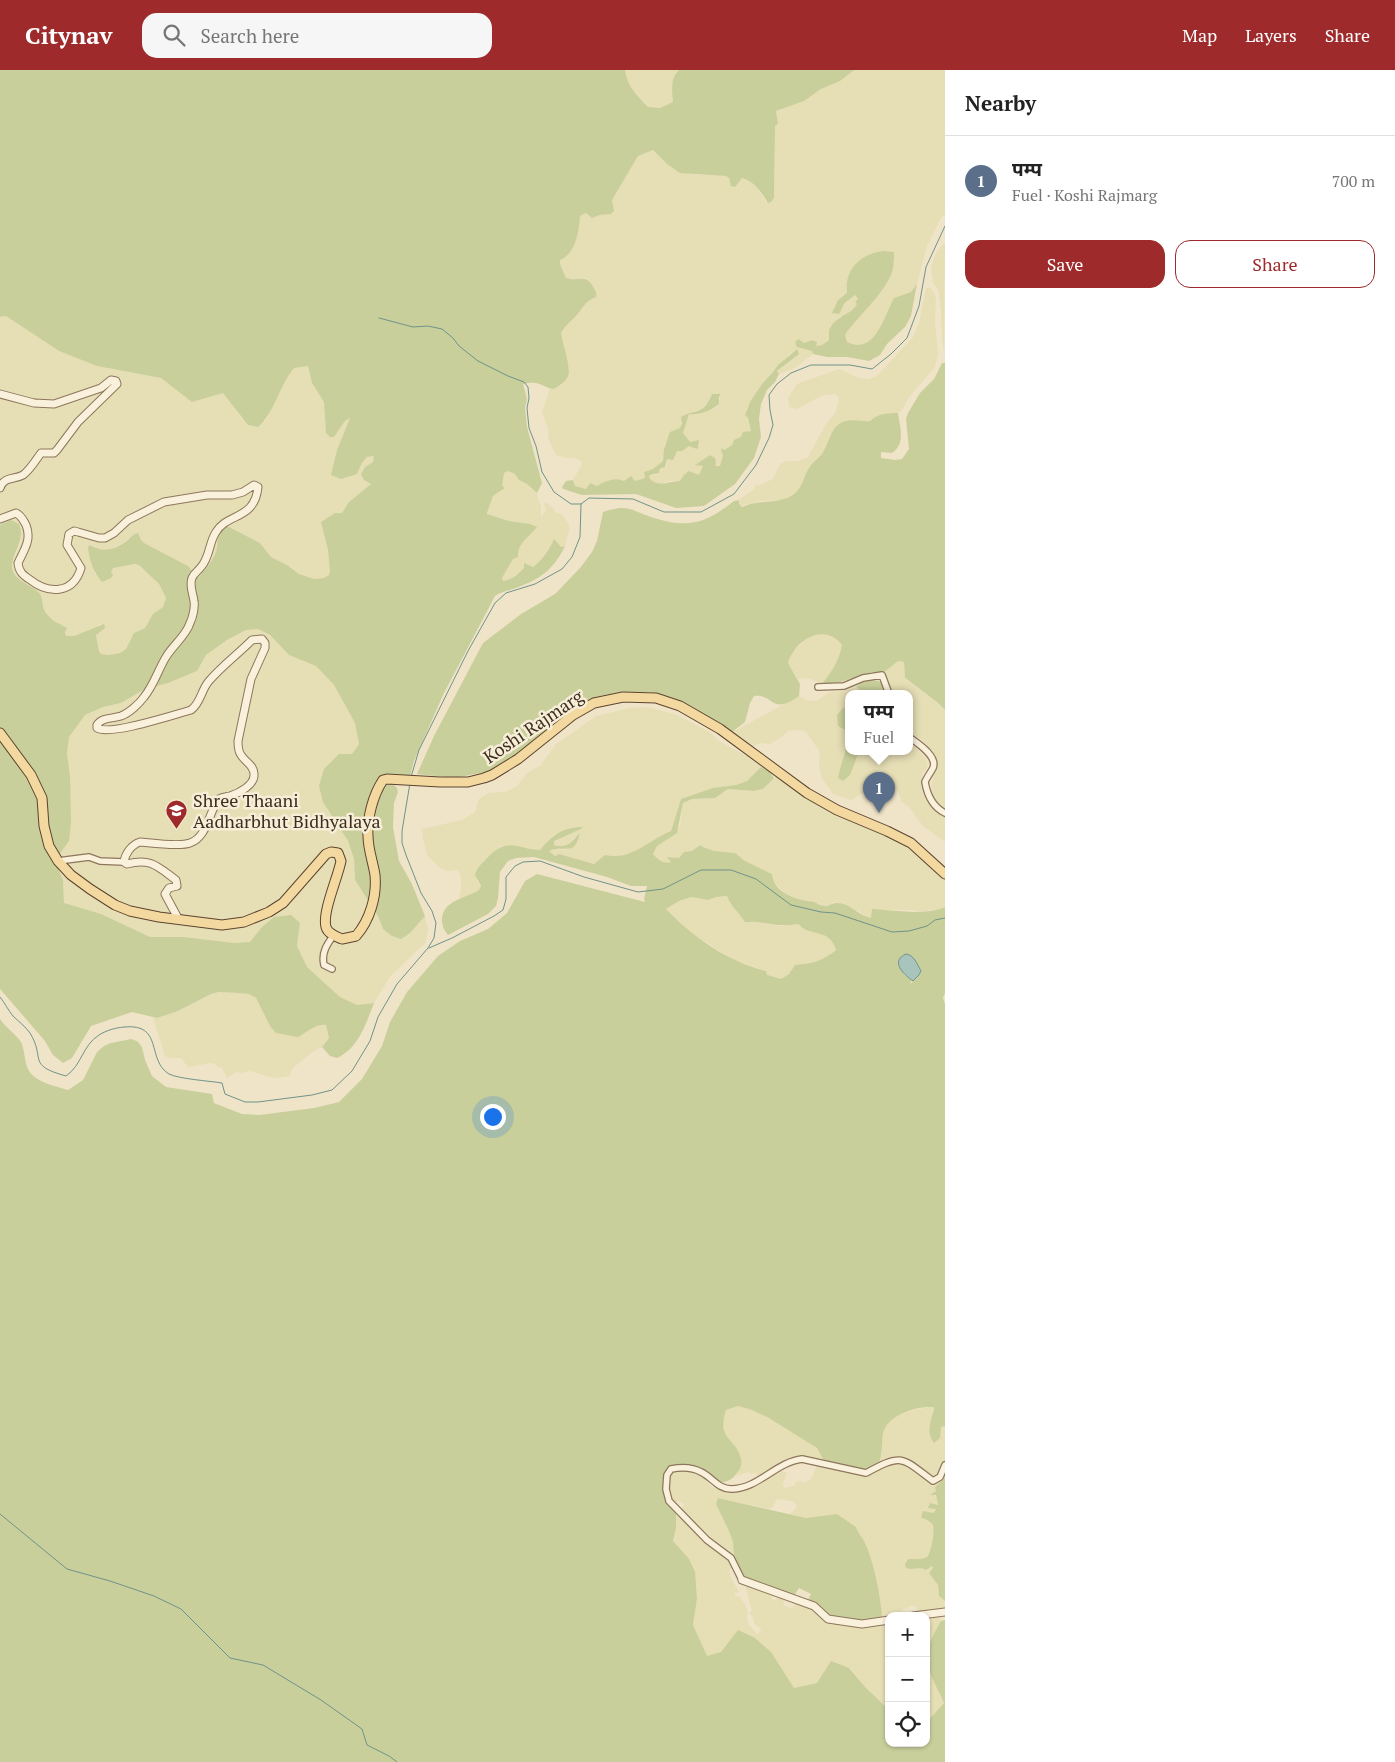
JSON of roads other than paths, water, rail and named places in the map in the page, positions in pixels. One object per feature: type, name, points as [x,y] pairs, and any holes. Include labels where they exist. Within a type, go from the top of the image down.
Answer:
[{"type":"main road","name":"Koshi Rajmarg","points":[[334,935],[342,939],[356,936],[367,922],[375,891],[375,875],[368,838],[368,822],[383,780],[387,778],[468,782],[492,775],[518,759],[573,715],[594,703],[623,697],[656,698],[680,706],[720,729],[807,792],[837,810],[911,843],[945,874]]},
{"type":"main road","points":[[0,733],[31,775],[42,798],[48,846],[58,861],[84,884],[115,905],[145,915],[179,920],[222,925],[244,922],[269,912],[283,903],[326,854],[331,852],[338,853],[341,861],[332,888],[326,921],[326,928],[334,935]]},
{"type":"street","points":[[0,394],[34,403],[54,404],[101,388],[112,380],[116,381],[115,387],[94,404],[78,422],[58,450],[54,453],[41,453],[27,472],[21,476],[2,481],[0,488]]},
{"type":"street","points":[[0,519],[16,513],[23,519],[28,531],[26,548],[18,563],[22,574],[38,586],[49,590],[62,589],[75,580],[81,568],[67,545],[69,534],[74,531],[105,538],[114,533],[128,520],[164,502],[232,495],[243,492],[254,485],[258,487],[251,507],[244,514],[222,524],[215,532],[202,567],[195,572],[191,579],[194,603],[191,622],[167,656],[146,695],[141,702],[122,716],[102,720],[96,725],[102,731],[122,729],[190,710],[199,702],[202,691],[210,680],[252,640],[262,639],[265,643],[265,648],[251,679],[238,740],[242,757],[251,766],[254,773],[253,779],[249,785],[237,793],[221,798],[205,829],[192,843],[184,845],[140,842],[135,844],[128,852],[124,862]]},
{"type":"street","points":[[818,687],[844,686],[864,678],[882,675],[888,690]]},
{"type":"street","points":[[913,740],[933,758],[934,767],[925,782],[926,791],[933,803],[940,811],[945,813]]},
{"type":"street","points":[[58,861],[90,857],[100,861],[124,862],[127,864],[146,861],[176,880],[177,886],[169,888],[165,894],[179,920]]},
{"type":"street","points":[[332,969],[322,962],[325,946],[334,935]]},
{"type":"street","points":[[885,1621],[862,1624],[828,1620],[814,1606],[742,1580],[731,1558],[707,1540],[669,1501],[666,1489],[667,1475],[671,1469],[684,1467],[702,1472],[719,1486],[731,1489],[750,1485],[792,1460],[802,1458],[866,1473],[890,1461],[905,1460],[933,1481],[940,1477],[945,1465]]},
{"type":"street","points":[[930,1614],[945,1612]]},
{"type":"water","points":[[906,954],[913,958],[921,971],[913,981],[900,968],[899,960]]},
{"type":"waterway","points":[[379,318],[413,327],[428,326],[442,329],[478,361],[524,382],[528,387],[529,398],[527,408],[529,428],[536,446],[542,472],[554,492],[571,504],[581,504],[589,498],[633,499],[664,512],[701,512],[734,494],[756,465],[773,425],[769,395],[777,384],[791,373],[811,365],[850,365],[872,369],[907,338],[919,306],[926,267],[945,226]]},
{"type":"waterway","points":[[411,777],[419,750],[468,651],[495,603],[506,593],[535,584],[562,569],[572,557],[580,537],[581,504]]},
{"type":"waterway","points":[[0,997],[13,1016],[30,1033],[41,1064],[54,1072],[66,1076],[76,1066],[93,1039],[117,1028],[136,1027],[145,1031],[150,1036],[158,1060],[162,1068],[169,1074],[187,1079],[222,1083],[225,1094],[245,1102],[312,1095],[332,1090],[352,1071],[370,1041],[378,1017],[397,984],[428,948],[434,938],[436,923],[432,911],[421,893],[402,843],[402,831],[410,783]]},
{"type":"waterway","points":[[429,948],[452,938],[503,910],[506,899],[506,877],[515,866],[523,862],[540,861],[584,877],[638,892],[663,889],[701,870],[731,870],[756,879],[791,905],[821,912],[835,913],[892,932],[909,931],[927,926],[935,920],[945,918]]},
{"type":"waterway","points":[[0,1514],[67,1569],[154,1596],[181,1609],[230,1658],[263,1665],[321,1700],[362,1729],[367,1745],[397,1762]]},
{"type":"place","name":"पम्प","points":[[879,813]]},
{"type":"place","name":"Shree Thaani Aadharbhut Bidhyalaya","points":[[177,829]]}]
